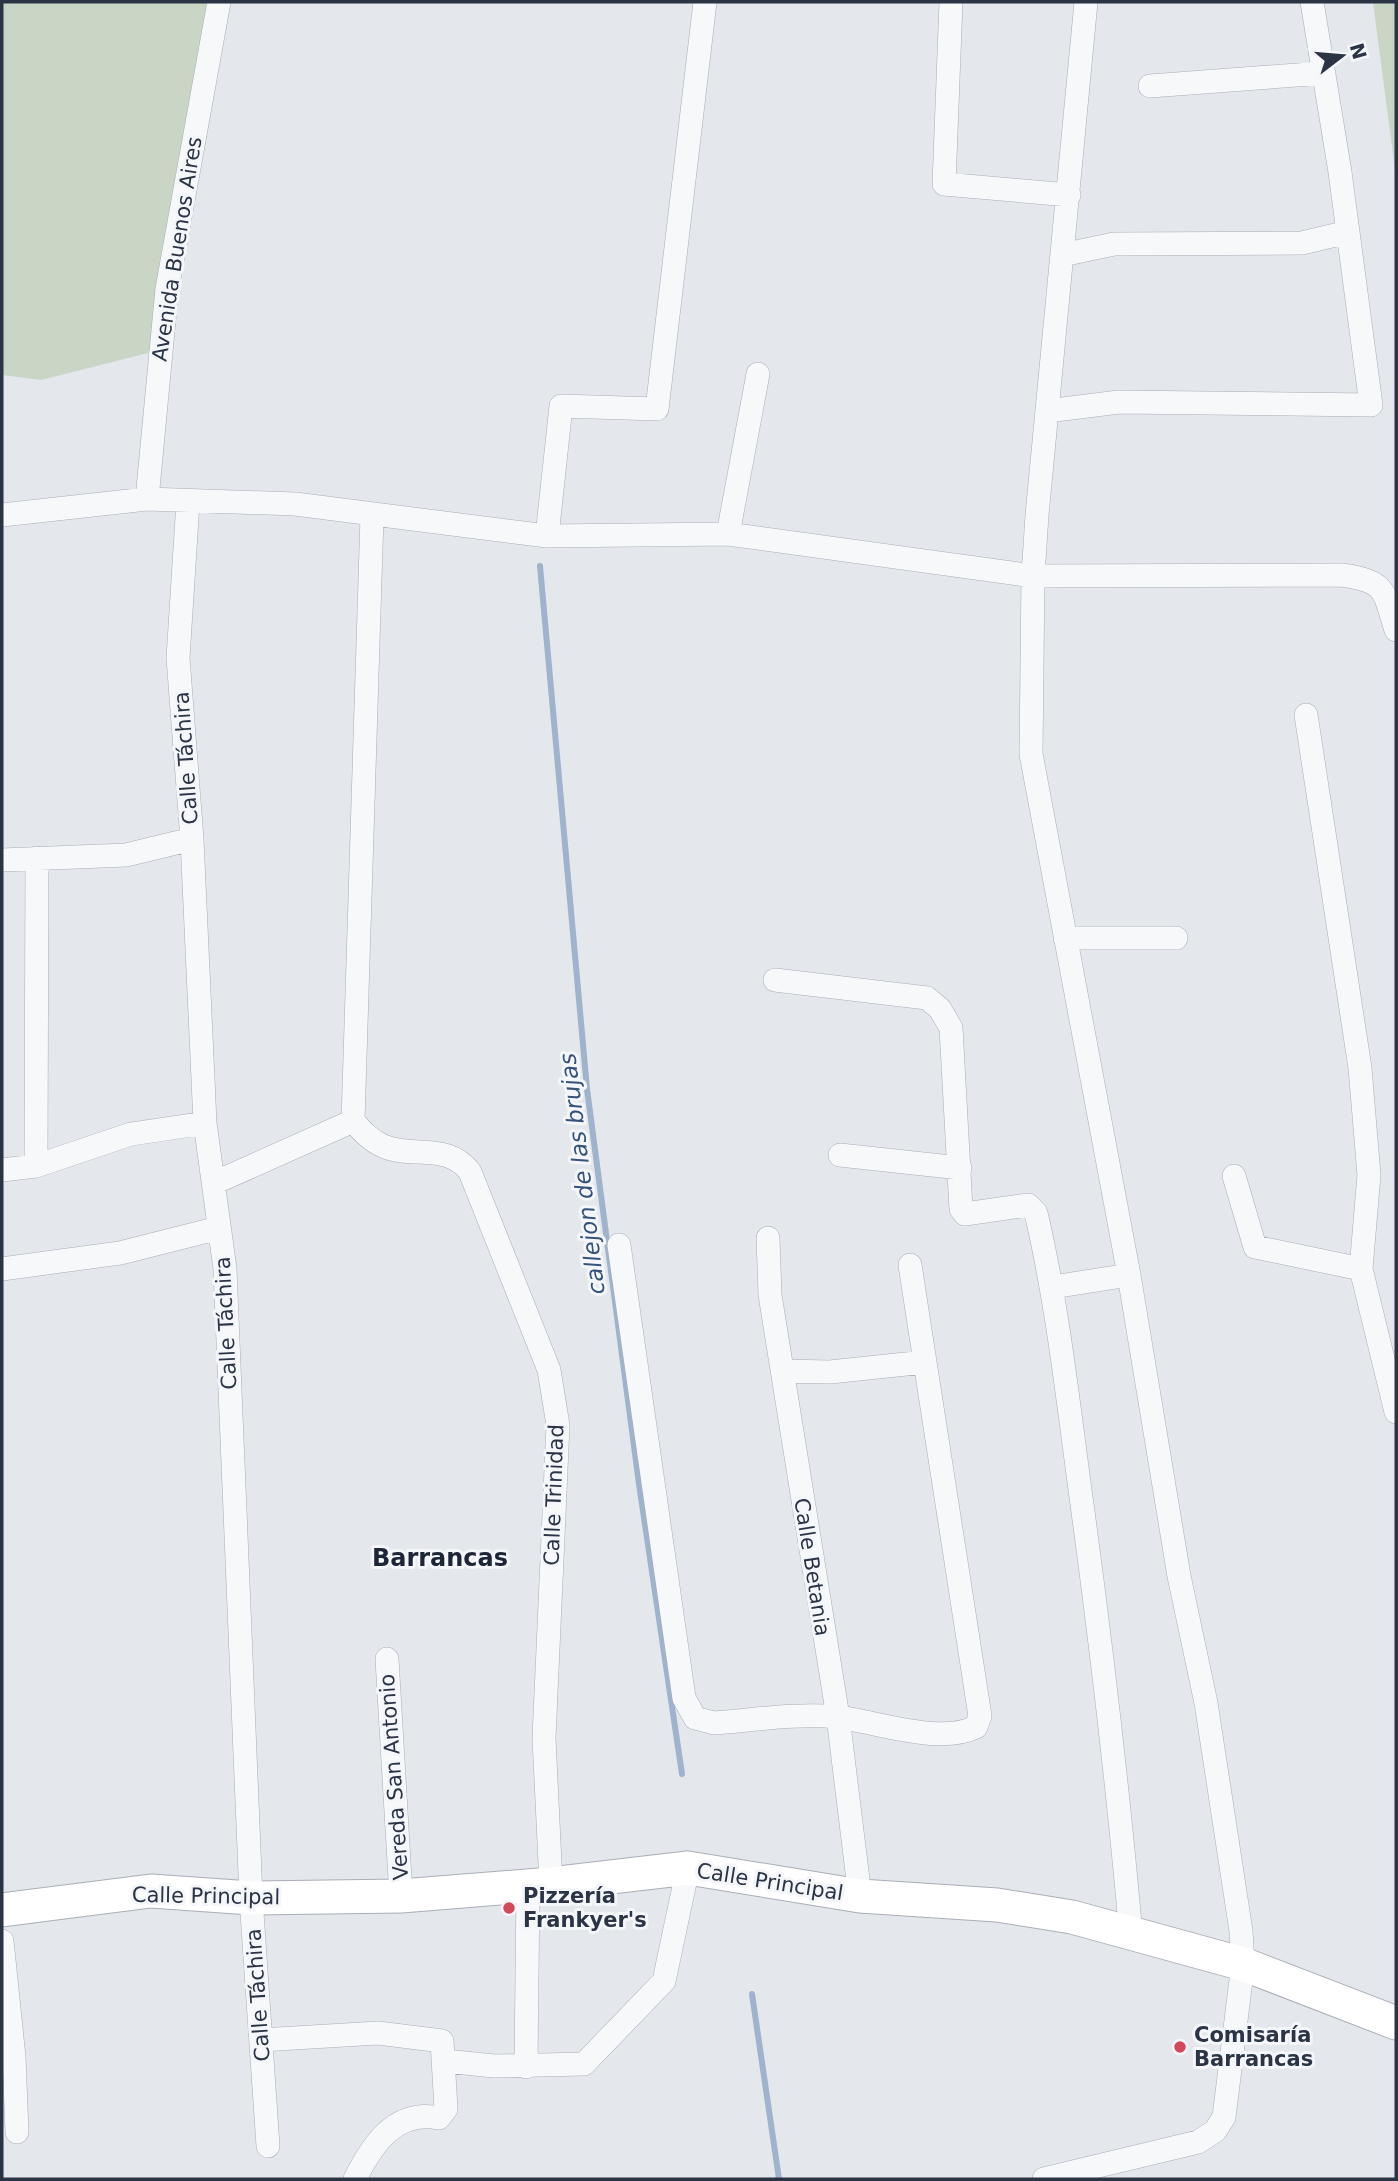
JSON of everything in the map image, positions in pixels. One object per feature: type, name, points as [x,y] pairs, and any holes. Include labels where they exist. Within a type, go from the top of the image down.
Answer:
[{"type":"street","name":"Avenida Buenos Aires","points":[[147,499],[167,289],[219,2]]},
{"type":"street","points":[[547,536],[561,406],[657,409],[705,2]]},
{"type":"street","points":[[951,2],[944,184],[1069,195]]},
{"type":"street","points":[[1044,2179],[1171,2151],[1198,2143],[1215,2131],[1224,2117],[1243,1964],[1241,1931],[1206,1703],[1179,1576],[1129,1275],[1031,754],[1032,576],[1086,2]]},
{"type":"street","points":[[1047,411],[1119,402],[1371,405],[1348,232],[1312,2]]},
{"type":"street","points":[[1150,86],[1324,74]]},
{"type":"street","points":[[1062,255],[1115,244],[1302,243],[1348,232]]},
{"type":"street","points":[[728,534],[758,374]]},
{"type":"street","points":[[2,515],[147,499],[295,504],[372,516],[547,536],[728,534],[1032,576],[1341,575],[1368,579],[1384,592],[1396,630]]},
{"type":"street","name":"Calle Táchira","points":[[188,502],[178,658],[192,839],[205,1123],[226,1283],[251,1898],[268,2146]]},
{"type":"street","points":[[214,1183],[353,1121],[372,516]]},
{"type":"street","points":[[1306,715],[1360,1068],[1369,1175],[1361,1269],[1396,1412]]},
{"type":"street","points":[[2,860],[125,855],[192,839]]},
{"type":"street","points":[[36,1166],[37,858]]},
{"type":"street","points":[[1065,938],[1176,939]]},
{"type":"street","points":[[775,980],[927,998],[940,1009],[951,1028],[962,1213],[1028,1205],[1033,1208],[1053,1287],[1112,1731],[1131,1935]]},
{"type":"street","name":"Calle Trinidad","points":[[353,1121],[368,1137],[385,1147],[447,1154],[461,1160],[470,1172],[549,1370],[558,1425],[540,1885]]},
{"type":"street","points":[[2,1170],[36,1166],[131,1134],[205,1123]]},
{"type":"street","points":[[840,1154],[960,1168]]},
{"type":"street","points":[[1234,1176],[1255,1247],[1361,1269]]},
{"type":"street","points":[[2,1269],[120,1253],[219,1228]]},
{"type":"street","name":"Calle Betania","points":[[768,1238],[770,1295],[838,1717],[860,1896]]},
{"type":"street","points":[[620,1245],[684,1698],[695,1718],[714,1723],[838,1717],[894,1729],[963,1734],[976,1727],[980,1716],[910,1265]]},
{"type":"street","points":[[1053,1287],[1129,1275]]},
{"type":"street","points":[[782,1371],[830,1372],[925,1362]]},
{"type":"street","name":"Vereda San Antonio","points":[[387,1659],[401,1896]]},
{"type":"street","points":[[445,2061],[526,2067],[584,2064],[664,1981],[688,1868]]},
{"type":"street","name":"Calle Principal","points":[[2,1910],[151,1891],[251,1898],[401,1896],[540,1885],[688,1868],[860,1896],[997,1905],[1072,1917],[1243,1964],[1396,2023]]},
{"type":"street","points":[[526,2067],[540,1885]]},
{"type":"street","points":[[2,1941],[14,2057],[16,2132]]},
{"type":"street","points":[[261,2040],[378,2033],[442,2040],[446,2109],[439,2118],[423,2115],[384,2132],[355,2179]]},
{"type":"green space","points":[[2,2],[219,2],[160,350],[41,380],[2,375]]},
{"type":"green space","points":[[1373,2],[1396,2],[1396,176],[1394,162]]},
{"type":"waterway","name":"callejon de las brujas","points":[[540,566],[587,1089],[639,1484],[682,1774]]},
{"type":"waterway","name":"callejon de las brujas","points":[[752,1994],[779,2179]]},
{"type":"place","name":"Pizzería Frankyer's","points":[[509,1908]]},
{"type":"place","name":"Comisaría Barrancas","points":[[1180,2047]]},
{"type":"district","name":"Barrancas","points":[[440,1558]]}]
